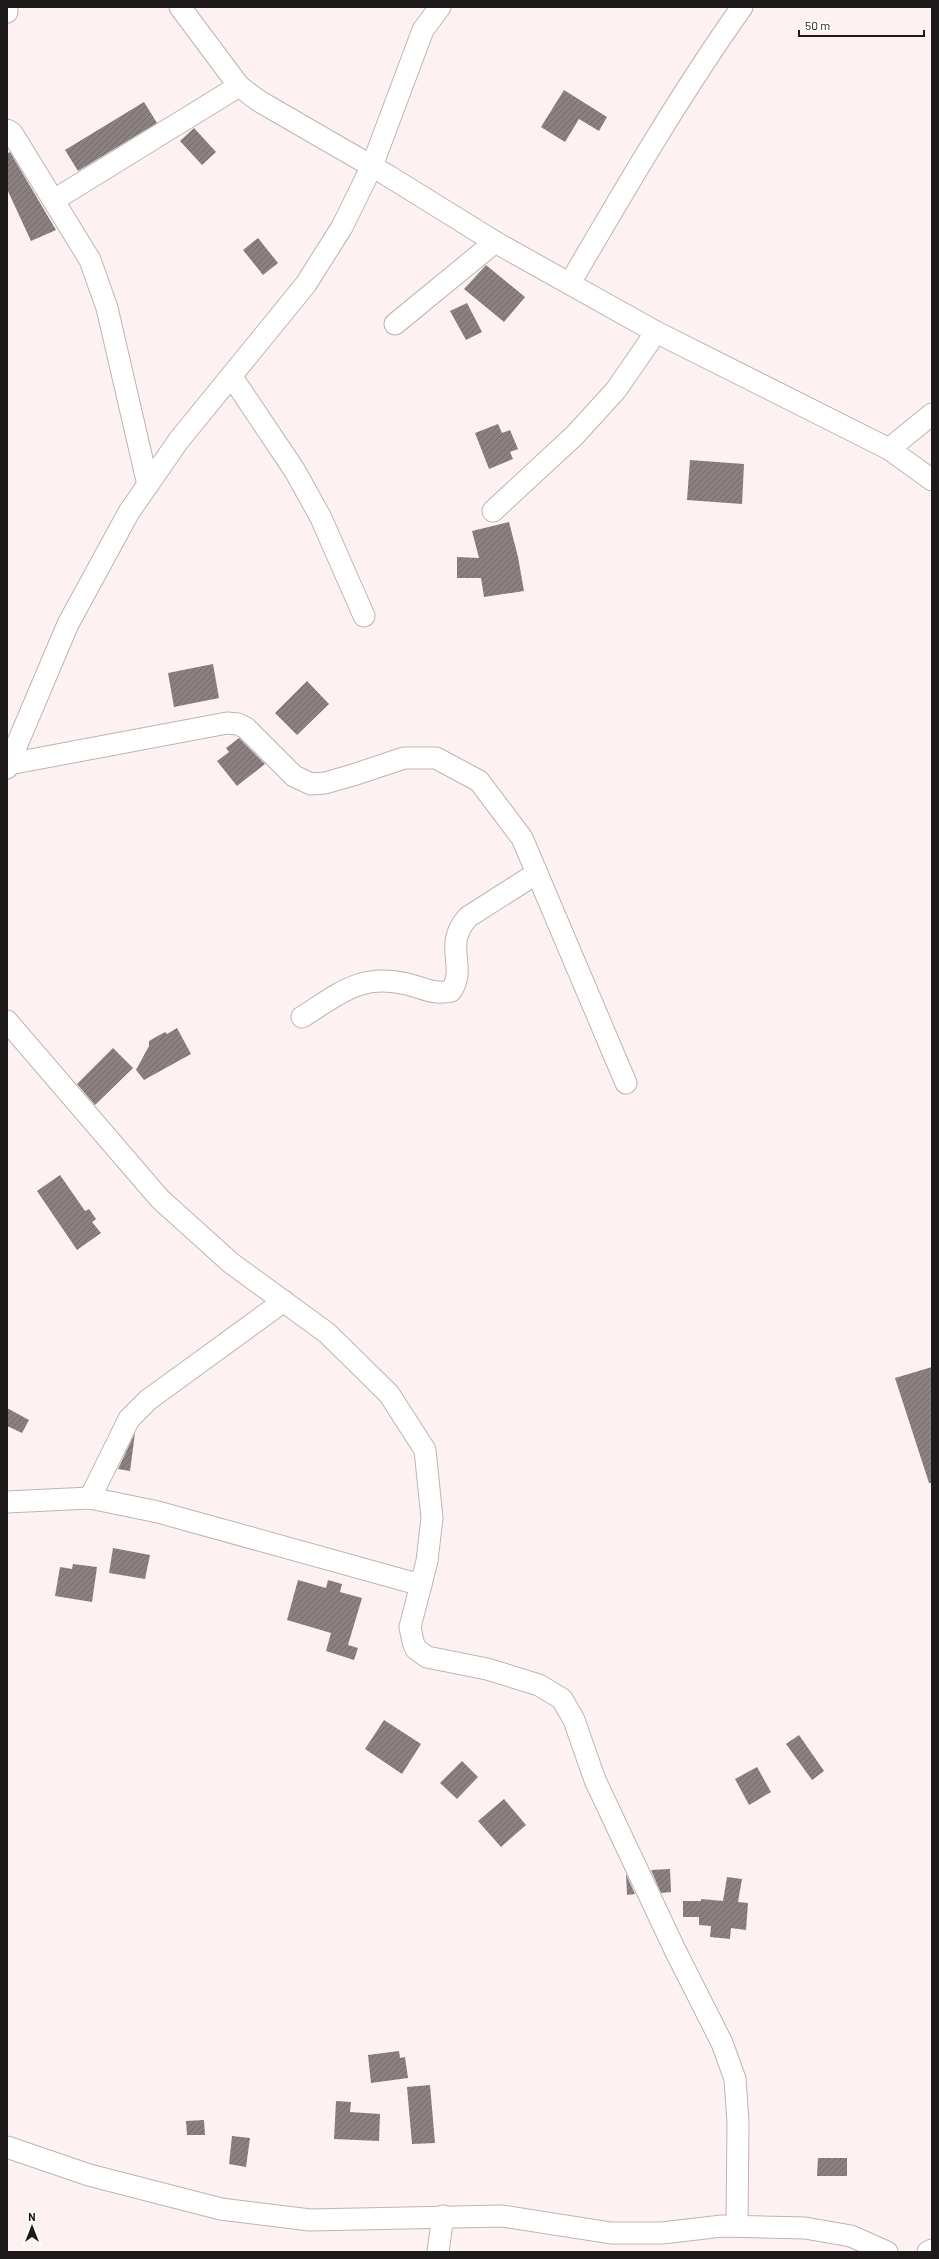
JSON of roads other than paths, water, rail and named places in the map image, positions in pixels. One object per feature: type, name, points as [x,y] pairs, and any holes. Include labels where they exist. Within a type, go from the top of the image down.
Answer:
[{"type":"street","points":[[7,7],[7,12]]},
{"type":"street","points":[[180,7],[239,86],[259,101],[372,166],[495,242],[656,332],[889,449],[932,480]]},
{"type":"street","points":[[9,760],[68,624],[125,518],[179,440],[232,377],[306,284],[342,228],[372,166],[423,30],[440,7]]},
{"type":"street","points":[[570,283],[651,144],[699,67],[742,7]]},
{"type":"street","points":[[54,200],[239,86]]},
{"type":"street","points":[[7,130],[12,133],[90,260],[107,308],[148,484]]},
{"type":"street","points":[[395,324],[495,242]]},
{"type":"street","points":[[493,511],[575,434],[611,396],[656,332]]},
{"type":"street","points":[[232,377],[296,471],[321,518],[364,616]]},
{"type":"street","points":[[889,449],[932,414]]},
{"type":"street","points":[[9,760],[227,723],[238,724],[246,728],[294,776],[311,784],[325,783],[404,758],[436,758],[479,781],[522,838],[626,1083]]},
{"type":"street","points":[[302,1017],[357,984],[381,980],[407,984],[430,992],[442,993],[451,991],[457,984],[455,942],[459,927],[468,917],[537,873]]},
{"type":"street","points":[[7,1021],[160,1199],[231,1263],[327,1333],[389,1394],[425,1450],[432,1518],[427,1561],[410,1627],[416,1650],[427,1657],[487,1668],[540,1685],[562,1699],[574,1720],[595,1780],[675,1950],[722,2043],[735,2079],[738,2122],[737,2226]]},
{"type":"street","points":[[90,1498],[129,1419],[148,1400],[284,1301]]},
{"type":"street","points":[[7,1502],[90,1498],[158,1512],[421,1585]]},
{"type":"street","points":[[7,2147],[89,2175],[221,2209],[310,2220],[443,2216],[502,2216],[611,2233],[662,2233],[737,2226],[805,2228],[834,2243],[851,2236],[887,2252]]},
{"type":"street","points":[[438,2252],[443,2216]]},
{"type":"street","points":[[928,2252],[932,2250]]}]
